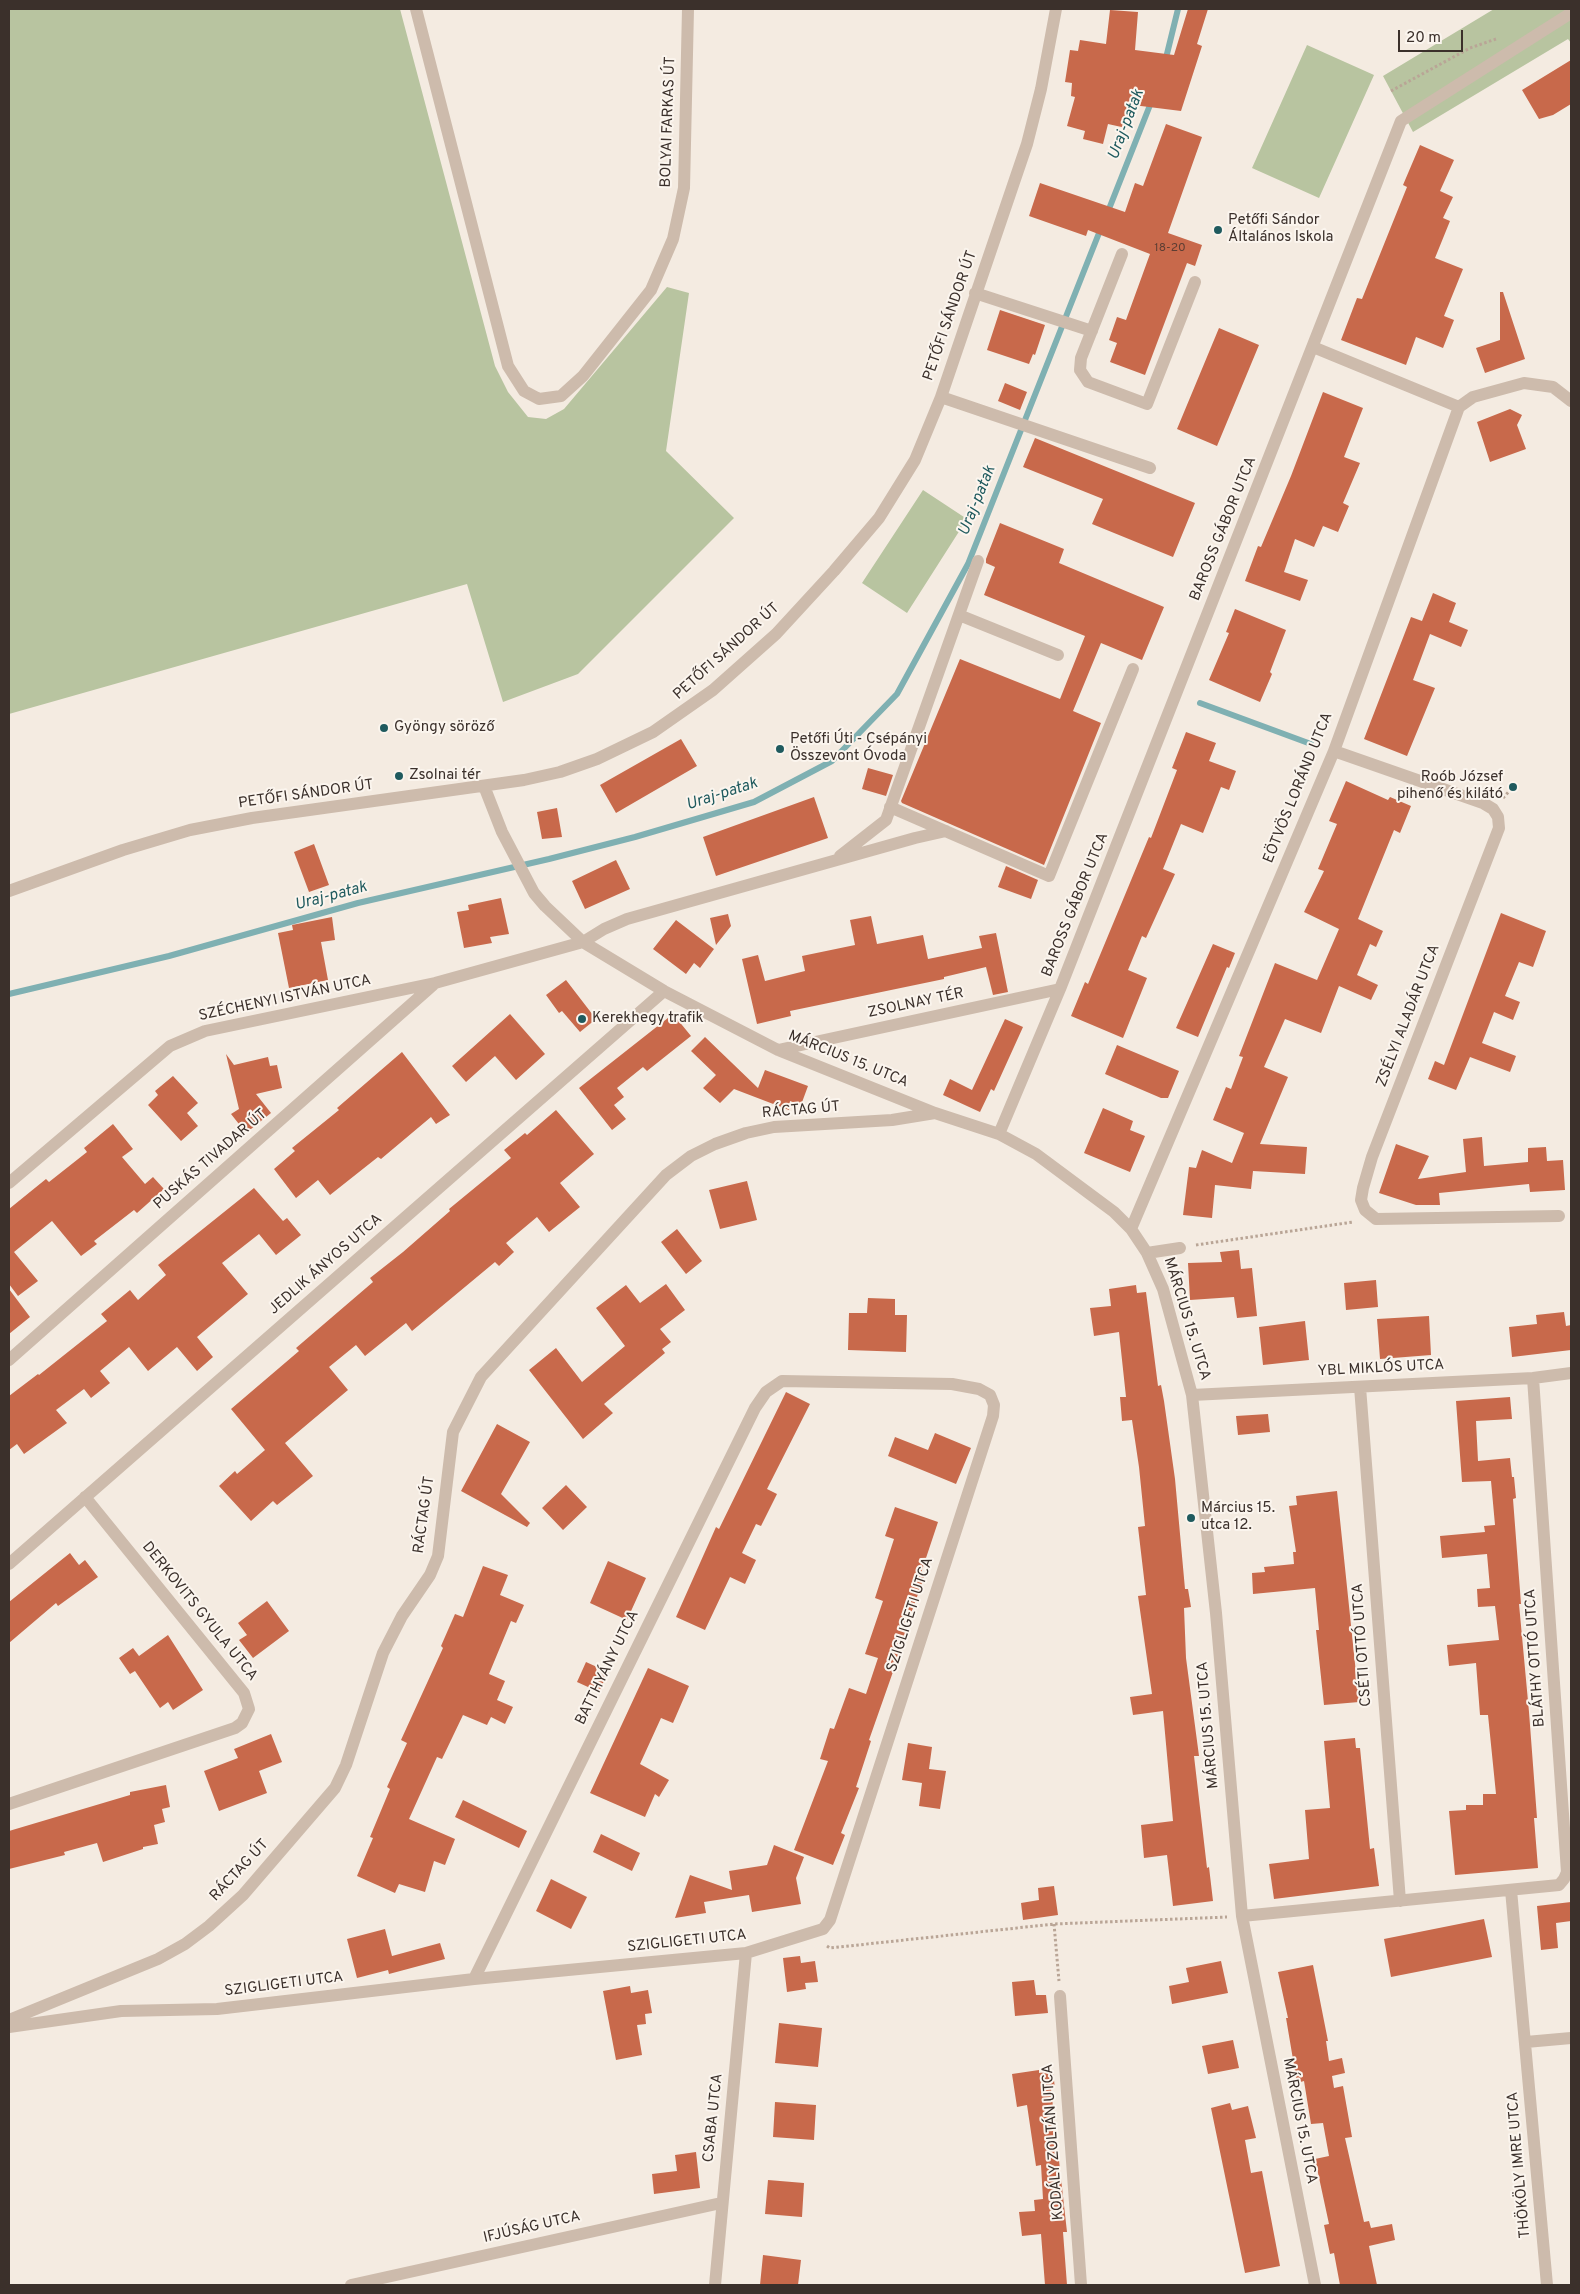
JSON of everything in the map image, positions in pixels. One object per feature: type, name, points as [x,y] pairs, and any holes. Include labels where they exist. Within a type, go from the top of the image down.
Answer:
[{"type":"street","name":"BOLYAI FARKAS ÚT","points":[[416,9],[508,366],[524,391],[539,399],[561,396],[583,376],[652,290],[673,239],[684,188],[688,9]]},
{"type":"street","name":"PETŐFI SÁNDOR ÚT","points":[[9,891],[122,850],[190,830],[252,818],[484,786],[551,774],[597,759],[653,732],[678,717],[714,690],[776,634],[807,601],[879,518],[915,460],[941,397],[1027,144],[1042,89],[1056,9]]},
{"type":"street","name":"BAROSS GÁBOR UTCA","points":[[999,1134],[1060,989],[1401,121],[1571,13]]},
{"type":"street","points":[[1122,254],[1079,364],[1084,379],[1147,404],[1195,282]]},
{"type":"street","points":[[975,293],[1092,330]]},
{"type":"street","points":[[1313,347],[1458,406],[1472,397],[1524,383],[1545,384],[1561,391],[1571,401]]},
{"type":"street","points":[[941,397],[1150,468]]},
{"type":"street","name":"EÖTVÖS LORÁND UTCA","points":[[1131,1229],[1334,750],[1458,406]]},
{"type":"street","points":[[834,860],[886,820],[978,561]]},
{"type":"street","points":[[959,615],[1058,654]]},
{"type":"street","points":[[890,807],[1049,876],[1133,669]]},
{"type":"street","name":"ZSÉLYI ALADÁR UTCA","points":[[1334,750],[1483,803],[1493,810],[1498,817],[1499,828],[1372,1157],[1361,1200],[1365,1210],[1376,1219]]},
{"type":"street","name":"MÁRCIUS 15. UTCA","points":[[484,786],[502,832],[525,878],[545,906],[583,942],[664,991],[778,1050],[935,1113],[999,1134],[1036,1154],[1099,1200],[1131,1229],[1147,1253],[1162,1289],[1192,1395],[1212,1575],[1242,1916],[1315,2285]]},
{"type":"street","name":"SZÉCHENYI ISTVÁN UTCA","points":[[9,1183],[170,1046],[186,1038],[205,1031],[435,984],[583,942],[604,929],[627,919],[834,860],[946,831]]},
{"type":"street","name":"PUSKÁS TIVADAR ÚT","points":[[9,1360],[435,984]]},
{"type":"street","name":"ZSOLNAY TÉR","points":[[778,1050],[1060,989]]},
{"type":"street","name":"JEDLIK ÁNYOS UTCA","points":[[9,1564],[664,991]]},
{"type":"street","name":"RÁCTAG ÚT","points":[[9,2020],[158,1958],[185,1944],[209,1926],[243,1894],[335,1788],[359,1728],[383,1654],[402,1616],[430,1574],[438,1556],[453,1432],[481,1377],[666,1175],[691,1156],[715,1144],[746,1133],[774,1127],[892,1120],[935,1113]]},
{"type":"street","points":[[1376,1219],[1559,1216]]},
{"type":"street","points":[[1147,1253],[1180,1248]]},
{"type":"street","name":"YBL MIKLÓS UTCA","points":[[1192,1395],[1533,1378],[1571,1374]]},
{"type":"street","name":"BLÁTHY OTTÓ UTCA","points":[[1511,1890],[1559,1885],[1567,1872],[1533,1378]]},
{"type":"street","name":"SZIGLIGETI UTCA","points":[[9,2027],[121,2011],[217,2009],[474,1979],[746,1954],[823,1929],[830,1920],[993,1416],[994,1405],[990,1395],[979,1389],[952,1384],[782,1381]]},
{"type":"street","name":"BATTHYÁNY UTCA","points":[[474,1979],[755,1408],[766,1392],[782,1381]]},
{"type":"street","name":"CSÉTI OTTÓ UTCA","points":[[1360,1386],[1400,1901]]},
{"type":"street","name":"DERKOVITS GYULA UTCA","points":[[9,1804],[235,1728],[242,1723],[249,1709],[244,1693],[85,1497]]},
{"type":"street","points":[[1242,1916],[1511,1890]]},
{"type":"street","name":"THÖKÖLY IMRE UTCA","points":[[1511,1890],[1547,2285]]},
{"type":"street","name":"CSABA UTCA","points":[[715,2285],[721,2203],[746,1954]]},
{"type":"street","name":"KODÁLY ZOLTÁN UTCA","points":[[1060,1996],[1081,2285]]},
{"type":"street","points":[[1526,2042],[1571,2038]]},
{"type":"street","name":"IFJÚSÁG UTCA","points":[[350,2285],[721,2203]]},
{"type":"path","points":[[1391,90],[1470,48],[1498,38]]},
{"type":"path","points":[[1180,1248],[1376,1219]]},
{"type":"path","points":[[807,1935],[830,1948],[1054,1924],[1242,1916]]},
{"type":"path","points":[[1054,1924],[1060,1996]]},
{"type":"green space","points":[[9,9],[400,9],[495,366],[508,392],[528,417],[546,419],[564,409],[667,287],[689,293],[666,451],[734,518],[578,674],[503,702],[467,584],[9,714]]},
{"type":"green space","points":[[1494,9],[1571,9],[1571,43],[1568,39],[1413,132],[1383,76]]},
{"type":"green space","points":[[1307,45],[1374,75],[1319,198],[1252,168]]},
{"type":"green space","points":[[923,490],[967,519],[907,613],[862,583]]},
{"type":"building","points":[[1188,9],[1208,9],[1197,44],[1202,46],[1181,111],[1133,105],[1126,128],[1108,124],[1103,144],[1083,139],[1085,131],[1067,126],[1075,97],[1071,96],[1072,83],[1065,82],[1070,50],[1078,51],[1080,40],[1106,44],[1110,10],[1138,12],[1135,50],[1174,55]]},
{"type":"building","points":[[1571,60],[1571,104],[1553,115],[1539,119],[1522,90]]},
{"type":"building","points":[[1166,124],[1202,137],[1168,233],[1202,245],[1195,266],[1187,263],[1145,375],[1110,362],[1117,343],[1109,340],[1117,317],[1126,320],[1150,254],[1088,230],[1086,236],[1029,216],[1040,183],[1125,212],[1135,183],[1143,186]]},
{"type":"building","points":[[1420,145],[1454,160],[1440,191],[1453,197],[1443,218],[1450,221],[1435,258],[1463,269],[1444,316],[1454,320],[1443,348],[1416,337],[1406,365],[1341,340],[1357,298],[1362,299],[1407,187],[1403,185]]},
{"type":"building","points":[[1500,292],[1503,292],[1525,359],[1485,373],[1476,348],[1500,340]]},
{"type":"building","points":[[1000,310],[1045,325],[1035,355],[1033,354],[1029,364],[987,350]]},
{"type":"building","points":[[1219,328],[1259,345],[1217,446],[1177,429]]},
{"type":"building","points":[[1005,383],[1027,392],[1020,410],[998,401]]},
{"type":"building","points":[[1323,392],[1363,408],[1344,457],[1360,463],[1343,503],[1349,506],[1338,532],[1323,526],[1314,547],[1295,539],[1284,572],[1308,580],[1300,601],[1245,581],[1258,546],[1261,547],[1291,476]]},
{"type":"building","points":[[1510,409],[1522,415],[1517,425],[1526,449],[1490,462],[1477,422]]},
{"type":"building","points":[[1035,438],[1195,503],[1173,557],[1092,524],[1103,499],[1023,467]]},
{"type":"building","points":[[1000,523],[1064,549],[1059,563],[1164,607],[1142,660],[1101,643],[1073,711],[1101,723],[1044,865],[901,801],[960,659],[1060,699],[1085,636],[984,595],[995,567],[986,563],[986,559]]},
{"type":"building","points":[[1433,593],[1456,603],[1449,622],[1468,630],[1461,647],[1430,634],[1413,680],[1435,688],[1407,756],[1364,739],[1411,617],[1422,621]]},
{"type":"building","points":[[1235,609],[1286,630],[1270,672],[1272,674],[1260,702],[1209,680],[1229,633],[1226,632]]},
{"type":"building","points":[[1186,732],[1216,743],[1209,761],[1236,771],[1229,790],[1221,787],[1203,833],[1181,824],[1163,869],[1175,874],[1146,938],[1142,936],[1128,970],[1147,978],[1123,1038],[1071,1016],[1085,982],[1088,984],[1149,837],[1151,838],[1177,770],[1172,768]]},
{"type":"building","points":[[681,739],[697,766],[616,813],[600,785]]},
{"type":"building","points":[[868,768],[893,775],[886,796],[862,789]]},
{"type":"building","points":[[1346,781],[1388,800],[1390,797],[1411,806],[1400,833],[1394,830],[1358,919],[1383,931],[1376,947],[1370,944],[1357,975],[1378,985],[1371,1000],[1339,986],[1321,1033],[1285,1019],[1264,1067],[1288,1077],[1260,1144],[1307,1147],[1305,1174],[1253,1171],[1251,1189],[1215,1185],[1212,1218],[1183,1215],[1189,1167],[1196,1168],[1202,1150],[1232,1163],[1244,1133],[1213,1120],[1226,1087],[1231,1089],[1243,1057],[1239,1056],[1275,963],[1317,980],[1339,929],[1304,912],[1324,871],[1318,869],[1337,824],[1329,821]]},
{"type":"building","points":[[814,797],[828,838],[716,876],[703,837]]},
{"type":"building","points":[[557,808],[562,837],[542,839],[537,812]]},
{"type":"building","points":[[314,844],[329,885],[309,892],[294,852]]},
{"type":"building","points":[[616,860],[630,889],[585,909],[572,881]]},
{"type":"building","points":[[1006,866],[1038,880],[1031,899],[998,887]]},
{"type":"building","points":[[501,898],[509,934],[490,937],[492,943],[464,948],[457,912],[469,910],[468,905]]},
{"type":"building","points":[[1501,913],[1546,931],[1533,967],[1519,962],[1505,996],[1520,1002],[1513,1020],[1494,1012],[1482,1043],[1516,1056],[1510,1072],[1470,1057],[1456,1090],[1428,1079],[1435,1061],[1444,1065]]},
{"type":"building","points":[[728,914],[731,926],[716,945],[710,918]]},
{"type":"building","points":[[871,916],[877,944],[923,935],[928,959],[982,948],[979,936],[996,933],[1008,992],[993,995],[986,967],[944,977],[944,979],[790,1011],[791,1016],[757,1024],[742,959],[758,955],[765,981],[805,971],[802,956],[855,945],[850,920]]},
{"type":"building","points":[[332,917],[335,940],[321,942],[328,980],[289,988],[278,933],[293,930],[292,925]]},
{"type":"building","points":[[676,920],[714,949],[700,968],[694,963],[686,974],[653,949]]},
{"type":"building","points":[[1213,944],[1235,953],[1229,968],[1227,967],[1198,1037],[1176,1028]]},
{"type":"building","points":[[566,980],[596,1019],[580,1032],[562,1011],[559,1013],[546,995]]},
{"type":"building","points":[[510,1014],[545,1054],[516,1080],[495,1056],[466,1082],[452,1066]]},
{"type":"building","points":[[673,1014],[691,1036],[647,1071],[643,1067],[617,1088],[624,1097],[614,1105],[626,1119],[612,1130],[579,1088]]},
{"type":"building","points":[[1005,1019],[1023,1027],[994,1091],[991,1089],[980,1112],[943,1095],[950,1079],[972,1090]]},
{"type":"building","points":[[705,1037],[758,1088],[765,1070],[808,1086],[801,1105],[790,1101],[789,1110],[734,1089],[720,1103],[703,1088],[716,1075],[691,1051]]},
{"type":"building","points":[[1117,1045],[1179,1071],[1168,1098],[1161,1098],[1105,1074]]},
{"type":"building","points":[[402,1052],[450,1115],[436,1124],[431,1117],[381,1159],[378,1157],[330,1195],[318,1180],[296,1198],[274,1169],[295,1151],[292,1148],[339,1110],[337,1108]]},
{"type":"building","points":[[226,1054],[234,1065],[268,1057],[270,1066],[277,1065],[282,1088],[256,1094],[271,1113],[246,1133],[231,1114],[239,1109]]},
{"type":"building","points":[[173,1076],[198,1103],[187,1113],[198,1126],[181,1141],[148,1105],[158,1095],[155,1091]]},
{"type":"building","points":[[1103,1108],[1133,1121],[1130,1130],[1145,1136],[1130,1172],[1084,1153]]},
{"type":"building","points":[[556,1110],[594,1154],[560,1183],[580,1207],[549,1232],[537,1217],[506,1243],[514,1252],[499,1266],[495,1262],[412,1331],[406,1323],[365,1356],[356,1345],[329,1367],[348,1390],[285,1443],[313,1476],[277,1505],[273,1501],[251,1521],[219,1486],[235,1471],[237,1474],[265,1450],[231,1409],[299,1351],[296,1348],[373,1282],[370,1278],[403,1252],[450,1211],[449,1209],[511,1158],[504,1150],[525,1133],[527,1135]]},
{"type":"building","points":[[113,1124],[133,1149],[122,1157],[145,1184],[153,1177],[164,1189],[137,1213],[134,1210],[94,1241],[97,1244],[81,1256],[52,1221],[14,1252],[38,1281],[18,1296],[9,1284],[9,1209],[46,1179],[49,1182],[87,1152],[84,1148]]},
{"type":"building","points":[[1482,1137],[1484,1166],[1528,1162],[1528,1148],[1546,1147],[1547,1161],[1563,1160],[1565,1190],[1530,1192],[1529,1184],[1439,1193],[1440,1205],[1416,1205],[1379,1193],[1396,1144],[1429,1156],[1418,1179],[1466,1172],[1463,1139]]},
{"type":"building","points":[[747,1181],[757,1220],[720,1229],[709,1190]]},
{"type":"building","points":[[254,1188],[283,1221],[287,1218],[301,1235],[276,1255],[259,1234],[222,1263],[248,1294],[197,1337],[213,1357],[197,1371],[177,1347],[148,1371],[129,1347],[100,1371],[110,1383],[91,1398],[84,1389],[56,1410],[67,1423],[24,1454],[17,1444],[9,1450],[9,1396],[39,1375],[107,1321],[101,1314],[130,1290],[138,1300],[166,1275],[158,1265]]},
{"type":"building","points":[[677,1229],[702,1261],[686,1274],[661,1242]]},
{"type":"building","points":[[1239,1250],[1241,1269],[1252,1268],[1257,1316],[1237,1318],[1234,1297],[1190,1300],[1188,1263],[1222,1262],[1220,1252]]},
{"type":"building","points":[[1376,1280],[1378,1307],[1346,1310],[1344,1283]]},
{"type":"building","points":[[666,1284],[685,1310],[660,1329],[671,1342],[662,1349],[665,1353],[604,1404],[613,1413],[583,1439],[529,1370],[556,1348],[582,1382],[625,1346],[596,1308],[626,1285],[640,1303]]},
{"type":"building","points":[[1136,1285],[1137,1293],[1146,1292],[1158,1386],[1161,1385],[1164,1401],[1175,1479],[1185,1589],[1188,1589],[1191,1607],[1184,1608],[1186,1658],[1199,1756],[1194,1756],[1207,1868],[1209,1867],[1213,1901],[1173,1906],[1167,1855],[1144,1858],[1141,1825],[1173,1821],[1163,1711],[1133,1715],[1130,1697],[1152,1694],[1138,1596],[1146,1595],[1138,1527],[1145,1526],[1139,1467],[1132,1420],[1122,1421],[1120,1397],[1126,1397],[1119,1332],[1094,1336],[1090,1308],[1111,1306],[1109,1289]]},
{"type":"building","points":[[9,1289],[30,1317],[9,1334]]},
{"type":"building","points":[[868,1298],[895,1299],[895,1315],[907,1315],[906,1352],[848,1350],[849,1313],[867,1313]]},
{"type":"building","points":[[1564,1312],[1566,1326],[1571,1325],[1571,1350],[1512,1357],[1509,1327],[1537,1324],[1536,1315]]},
{"type":"building","points":[[1429,1316],[1431,1355],[1380,1359],[1377,1319]]},
{"type":"building","points":[[1305,1321],[1309,1360],[1263,1365],[1259,1327]]},
{"type":"building","points":[[786,1392],[810,1404],[767,1489],[777,1494],[761,1526],[756,1524],[742,1553],[756,1560],[745,1584],[730,1577],[705,1630],[676,1617],[716,1527],[719,1529]]},
{"type":"building","points":[[1510,1397],[1512,1419],[1476,1421],[1478,1461],[1510,1458],[1512,1477],[1514,1477],[1516,1498],[1513,1499],[1521,1604],[1519,1604],[1537,1818],[1534,1818],[1538,1868],[1455,1875],[1449,1811],[1466,1810],[1466,1805],[1483,1805],[1483,1794],[1496,1794],[1488,1715],[1480,1715],[1476,1663],[1449,1666],[1447,1645],[1499,1640],[1495,1606],[1478,1607],[1477,1589],[1490,1588],[1487,1554],[1442,1558],[1440,1536],[1485,1532],[1484,1526],[1495,1525],[1491,1481],[1462,1482],[1456,1401]]},
{"type":"building","points":[[1268,1414],[1270,1432],[1238,1435],[1236,1416]]},
{"type":"building","points":[[497,1424],[530,1442],[501,1494],[530,1523],[527,1527],[461,1491]]},
{"type":"building","points":[[935,1433],[971,1448],[956,1484],[888,1456],[895,1437],[928,1450]]},
{"type":"building","points":[[566,1485],[587,1507],[563,1530],[542,1508]]},
{"type":"building","points":[[1337,1491],[1359,1702],[1324,1705],[1316,1630],[1319,1630],[1315,1588],[1253,1594],[1252,1573],[1265,1572],[1264,1567],[1294,1564],[1293,1552],[1296,1552],[1289,1506],[1297,1505],[1296,1496]]},
{"type":"building","points":[[895,1507],[938,1522],[920,1576],[924,1577],[869,1740],[871,1741],[856,1787],[859,1788],[841,1833],[845,1835],[833,1865],[794,1850],[828,1761],[820,1759],[830,1728],[834,1729],[849,1688],[866,1694],[878,1658],[865,1654],[883,1601],[875,1598],[894,1539],[885,1536]]},
{"type":"building","points":[[70,1553],[79,1565],[85,1560],[98,1577],[58,1606],[56,1603],[9,1643],[9,1602]]},
{"type":"building","points":[[608,1561],[646,1578],[627,1620],[590,1603]]},
{"type":"building","points":[[483,1566],[508,1575],[500,1595],[524,1605],[516,1623],[511,1621],[489,1674],[505,1681],[497,1700],[513,1707],[505,1724],[491,1717],[487,1725],[463,1715],[442,1759],[437,1757],[409,1819],[455,1839],[445,1865],[434,1861],[425,1892],[399,1884],[395,1893],[357,1876],[373,1838],[370,1837],[390,1789],[387,1787],[407,1743],[401,1740],[443,1648],[441,1646],[455,1614],[463,1617]]},
{"type":"building","points":[[267,1601],[289,1631],[253,1658],[239,1640],[247,1635],[238,1623]]},
{"type":"building","points":[[168,1635],[203,1690],[173,1710],[168,1702],[160,1708],[135,1671],[130,1674],[119,1658],[133,1648],[139,1656]]},
{"type":"building","points":[[586,1662],[608,1672],[599,1692],[577,1682]]},
{"type":"building","points":[[648,1668],[689,1686],[673,1723],[661,1718],[640,1764],[669,1780],[659,1797],[655,1794],[645,1817],[590,1793]]},
{"type":"building","points":[[271,1734],[282,1762],[259,1771],[267,1793],[219,1811],[204,1771],[238,1758],[234,1749]]},
{"type":"building","points":[[1355,1738],[1356,1748],[1360,1748],[1370,1849],[1374,1848],[1379,1886],[1274,1899],[1269,1864],[1309,1859],[1305,1810],[1330,1808],[1324,1741]]},
{"type":"building","points":[[908,1743],[932,1747],[929,1769],[946,1771],[940,1809],[919,1806],[922,1783],[902,1780]]},
{"type":"building","points":[[166,1785],[170,1807],[162,1809],[165,1822],[154,1825],[158,1844],[143,1847],[143,1849],[103,1862],[97,1843],[64,1852],[65,1855],[9,1869],[9,1831],[130,1795],[130,1792]]},
{"type":"building","points":[[463,1800],[527,1831],[519,1848],[455,1817]]},
{"type":"building","points":[[601,1834],[640,1853],[632,1871],[593,1852]]},
{"type":"building","points":[[774,1845],[804,1857],[796,1878],[801,1904],[752,1912],[749,1895],[704,1902],[706,1913],[675,1918],[690,1875],[732,1890],[729,1871],[767,1865]]},
{"type":"building","points":[[551,1879],[587,1897],[571,1929],[536,1911]]},
{"type":"building","points":[[1054,1886],[1058,1915],[1023,1920],[1021,1903],[1039,1900],[1038,1888]]},
{"type":"building","points":[[1571,1902],[1571,1921],[1556,1923],[1558,1948],[1541,1950],[1537,1906]]},
{"type":"building","points":[[1484,1919],[1492,1957],[1391,1977],[1384,1939]]},
{"type":"building","points":[[385,1929],[392,1956],[440,1943],[445,1959],[389,1974],[388,1970],[357,1978],[347,1939]]},
{"type":"building","points":[[800,1956],[801,1963],[815,1961],[818,1982],[805,1983],[806,1989],[787,1992],[783,1958]]},
{"type":"building","points":[[1221,1961],[1228,1993],[1172,2004],[1169,1986],[1189,1982],[1186,1968]]},
{"type":"building","points":[[1313,1965],[1328,2041],[1326,2041],[1329,2061],[1342,2058],[1345,2073],[1332,2076],[1334,2088],[1343,2086],[1352,2137],[1345,2138],[1364,2222],[1369,2221],[1371,2228],[1392,2224],[1395,2240],[1369,2246],[1377,2285],[1340,2285],[1334,2253],[1330,2254],[1324,2225],[1329,2224],[1315,2159],[1329,2156],[1323,2123],[1311,2124],[1304,2081],[1297,2083],[1286,2018],[1288,2018],[1278,1972]]},
{"type":"building","points":[[1034,1980],[1036,1995],[1046,1995],[1048,2013],[1015,2016],[1012,1982]]},
{"type":"building","points":[[630,1986],[631,1993],[648,1990],[652,2013],[645,2014],[646,2024],[637,2025],[642,2055],[616,2060],[603,1991]]},
{"type":"building","points":[[779,2023],[822,2028],[818,2067],[775,2063]]},
{"type":"building","points":[[1233,2040],[1239,2068],[1208,2074],[1202,2046]]},
{"type":"building","points":[[1039,2070],[1039,2073],[1053,2071],[1055,2089],[1051,2089],[1067,2232],[1063,2232],[1067,2285],[1045,2285],[1041,2234],[1022,2236],[1019,2212],[1035,2211],[1034,2200],[1043,2199],[1041,2165],[1036,2166],[1027,2105],[1017,2107],[1012,2074]]},
{"type":"building","points":[[775,2102],[816,2105],[814,2140],[773,2137]]},
{"type":"building","points":[[1230,2103],[1232,2110],[1248,2106],[1256,2138],[1245,2140],[1251,2173],[1262,2171],[1280,2266],[1245,2273],[1211,2108]]},
{"type":"building","points":[[696,2152],[700,2188],[654,2194],[652,2174],[677,2171],[675,2155]]},
{"type":"building","points":[[768,2180],[804,2183],[802,2217],[765,2214]]},
{"type":"building","points":[[763,2255],[801,2260],[798,2285],[760,2285]]},
{"type":"waterway","name":"Uraj-patak","points":[[1165,62],[1178,9]]},
{"type":"waterway","name":"Uraj-patak","points":[[1107,214],[1152,100]]},
{"type":"waterway","name":"Uraj-patak","points":[[9,994],[169,956],[358,903],[635,837],[754,802],[832,761],[897,694],[968,564],[1101,228]]},
{"type":"waterway","points":[[1200,703],[1311,744]]},
{"type":"place","name":"Petőfi Sándor Általános Iskola","points":[[1218,230]]},
{"type":"place","name":"Gyöngy söröző","points":[[384,728]]},
{"type":"place","name":"Petőfi Úti - Csépányi Összevont Óvoda","points":[[780,749]]},
{"type":"place","name":"Zsolnai tér","points":[[399,776]]},
{"type":"place","name":"Roób József pihenő és kilátó","points":[[1513,787]]},
{"type":"place","name":"Kerekhegy trafik","points":[[582,1019]]},
{"type":"place","name":"Március 15. utca 12.","points":[[1191,1518]]}]
